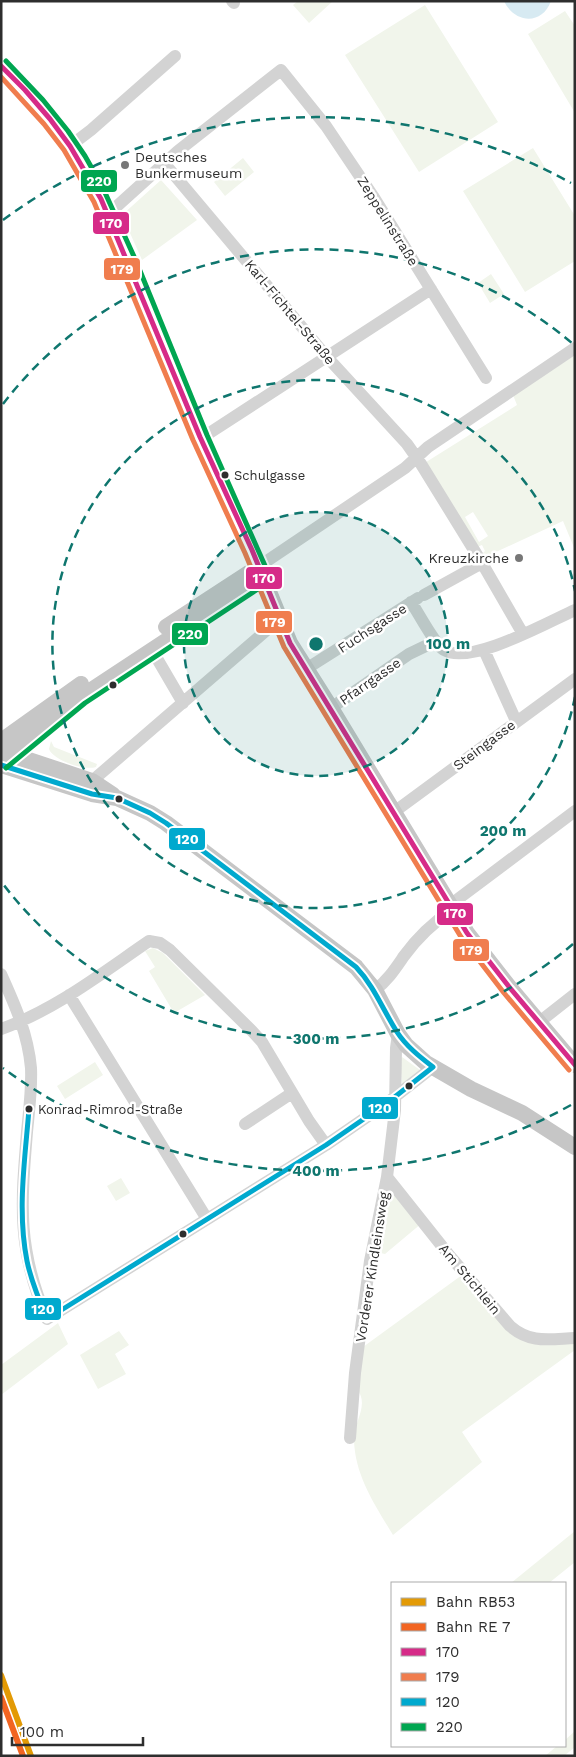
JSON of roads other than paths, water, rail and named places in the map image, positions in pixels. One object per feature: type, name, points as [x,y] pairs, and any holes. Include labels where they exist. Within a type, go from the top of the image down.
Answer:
[{"type":"main road","points":[[1,66],[25,90],[70,146],[107,211],[200,437],[290,643],[451,907],[480,951],[575,1066]]},
{"type":"main road","points":[[3,755],[42,729],[81,696],[152,650],[260,572]]},
{"type":"main road","points":[[3,755],[62,696],[260,572]]},
{"type":"main road","points":[[42,729],[39,742],[40,748],[50,766]]},
{"type":"main road","points":[[3,755],[50,766],[92,781],[117,798],[136,806],[166,824],[349,961],[376,990],[398,1034],[406,1045],[432,1067],[471,1089],[522,1113],[575,1147]]},
{"type":"main road","points":[[3,755],[92,794],[117,798]]},
{"type":"street","points":[[70,146],[92,130],[175,56]]},
{"type":"street","name":"Zeppelinstraße","points":[[165,164],[178,151],[281,70],[308,103],[373,196],[486,378]]},
{"type":"street","points":[[107,211],[116,207],[165,164]]},
{"type":"street","name":"Karl-Fichtel-Straße","points":[[165,164],[327,357],[407,444],[482,563],[523,634]]},
{"type":"street","points":[[200,437],[211,432],[431,289]]},
{"type":"street","points":[[260,572],[405,468],[428,447],[575,348]]},
{"type":"street","name":"Fuchsgasse","points":[[306,669],[418,598],[482,563]]},
{"type":"street","name":"Fuchsgasse","points":[[418,598],[436,641]]},
{"type":"street","points":[[436,641],[443,650],[452,653],[484,650],[575,610]]},
{"type":"street","points":[[92,781],[268,629],[280,622]]},
{"type":"street","name":"Pfarrgasse","points":[[331,708],[409,654],[436,641]]},
{"type":"street","points":[[152,650],[183,703]]},
{"type":"street","points":[[484,650],[516,721]]},
{"type":"street","name":"Steingasse","points":[[394,812],[575,679]]},
{"type":"street","points":[[376,990],[385,982],[424,933],[451,907],[575,811]]},
{"type":"street","points":[[1,1029],[22,1022],[69,995],[149,941],[160,943],[170,950],[262,1042],[326,1145]]},
{"type":"street","points":[[1,974],[22,1022],[27,1040],[31,1069],[22,1203],[23,1237],[32,1279],[47,1319],[326,1145],[396,1096],[432,1067]]},
{"type":"street","points":[[538,1023],[575,994]]},
{"type":"street","points":[[69,995],[207,1219]]},
{"type":"street","name":"Vorderer Kindleinsweg","points":[[350,1438],[355,1373],[370,1261],[387,1178],[396,1096],[396,1048],[398,1034]]},
{"type":"street","points":[[245,1124],[292,1093]]},
{"type":"street","name":"Am Stichlein","points":[[387,1178],[449,1255],[519,1334],[536,1339],[575,1338]]},
{"type":"rail line","name":"RB53","points":[[1,1675],[31,1756]]},
{"type":"place","name":"Deutsches Bunkermuseum","points":[[125,165]]},
{"type":"place","name":"Schulgasse","points":[[225,475]]},
{"type":"place","name":"Kreuzkirche","points":[[519,558]]},
{"type":"place","name":"Konrad-Rimrod-Straße","points":[[29,1109]]}]
